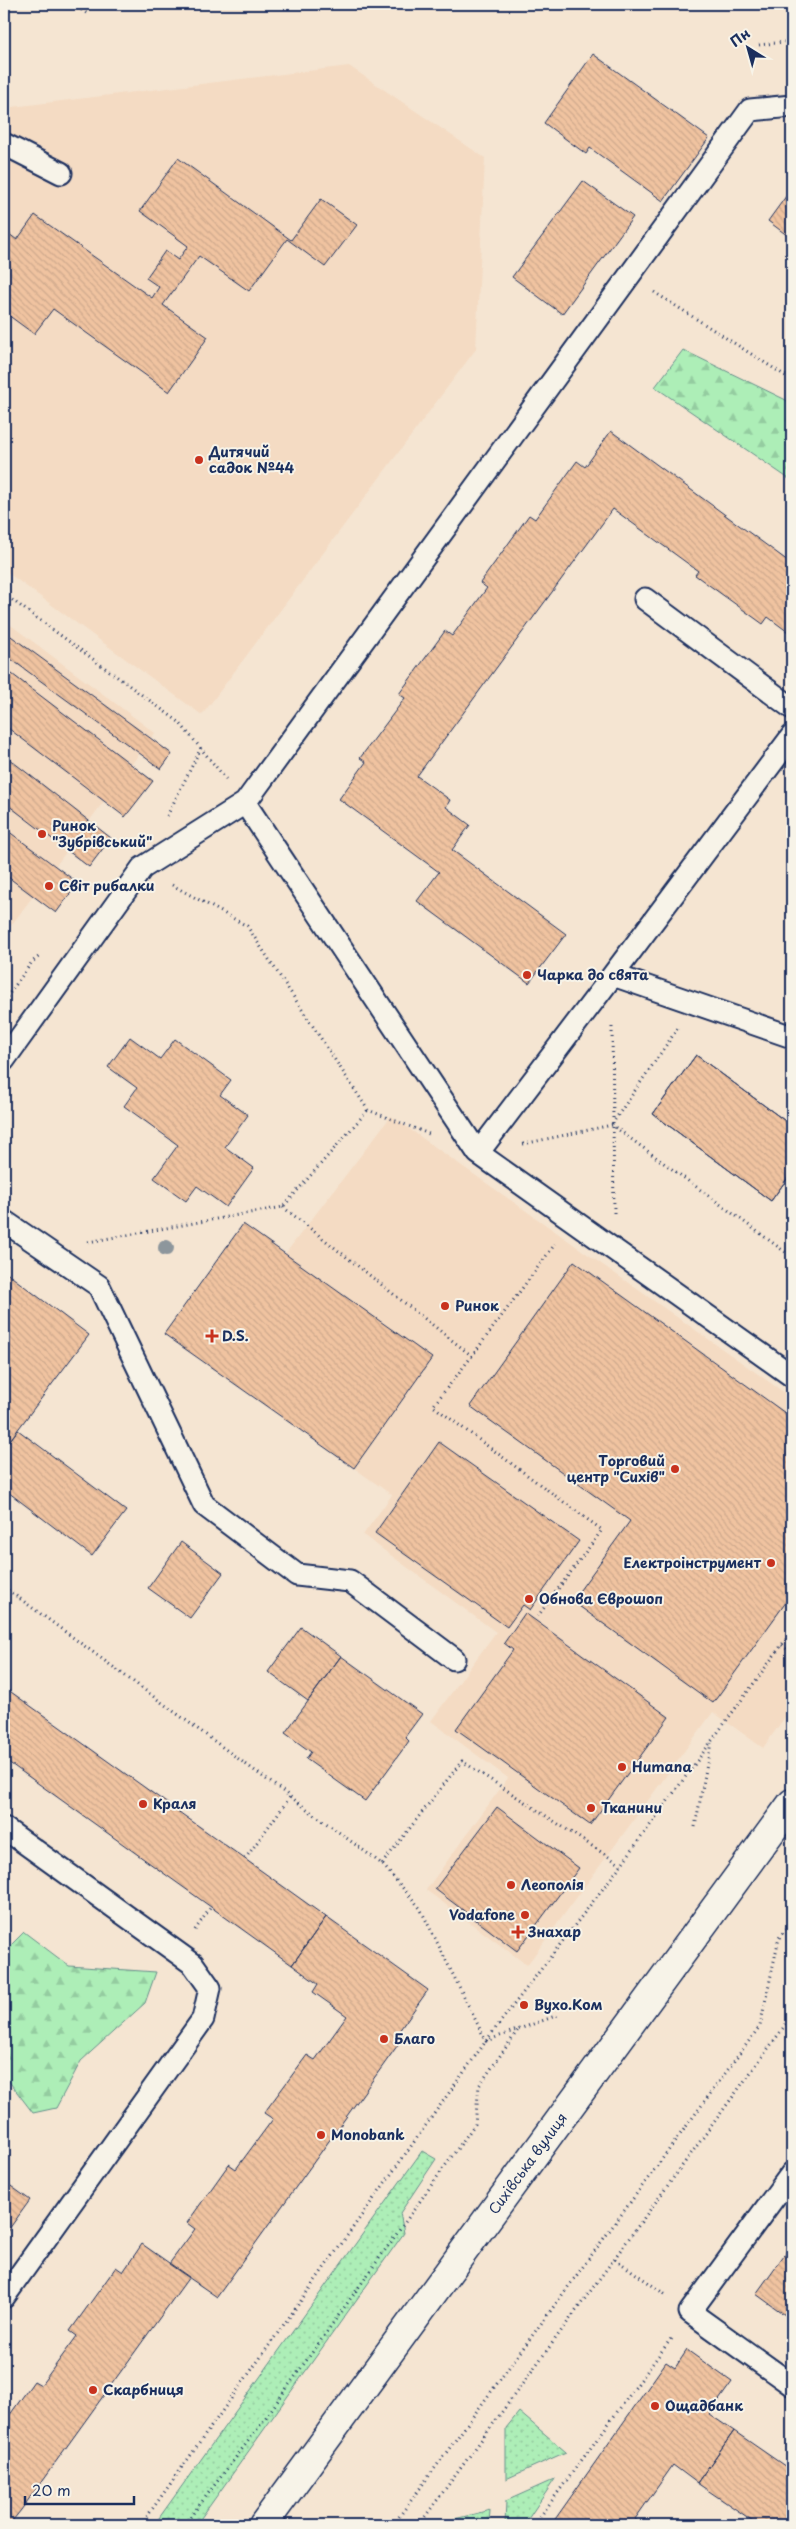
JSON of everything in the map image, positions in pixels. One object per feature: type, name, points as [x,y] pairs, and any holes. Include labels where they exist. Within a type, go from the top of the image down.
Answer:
[{"type":"main road","name":"Сихівська вулиця","points":[[264,2525],[792,1804]]},
{"type":"lane","points":[[4,1060],[142,868],[245,803],[750,110],[792,106]]},
{"type":"lane","points":[[4,144],[61,173]]},
{"type":"lane","points":[[645,599],[792,708]]},
{"type":"lane","points":[[478,1153],[792,736]]},
{"type":"lane","points":[[245,803],[478,1153],[792,1376]]},
{"type":"lane","points":[[613,975],[792,1037]]},
{"type":"lane","points":[[4,1221],[100,1286],[204,1505],[297,1575],[350,1581],[454,1659]]},
{"type":"lane","points":[[4,1828],[193,1964],[210,1988],[203,2019],[4,2297]]},
{"type":"lane","points":[[792,2173],[690,2312],[792,2385]]},
{"type":"path","points":[[73,4],[89,15]]},
{"type":"path","points":[[759,45],[792,41]]},
{"type":"path","points":[[629,276],[792,380]]},
{"type":"path","points":[[4,594],[179,722],[245,803]]},
{"type":"path","points":[[142,868],[247,926],[368,1110],[432,1135]]},
{"type":"path","points":[[613,975],[612,1125],[615,1252]]},
{"type":"path","points":[[478,1153],[612,1125],[695,1003]]},
{"type":"path","points":[[68,1265],[88,1242],[283,1207],[368,1110]]},
{"type":"path","points":[[612,1125],[792,1257]]},
{"type":"path","points":[[283,1207],[472,1356]]},
{"type":"path","points":[[538,1616],[602,1530],[433,1406],[572,1221]]},
{"type":"path","points":[[4,1587],[382,1864],[420,1908],[486,2041]]},
{"type":"path","points":[[141,2525],[486,2041],[621,1865],[792,1631]]},
{"type":"path","points":[[782,1645],[792,1653]]},
{"type":"path","points":[[695,1827],[712,1740]]},
{"type":"path","points":[[382,1864],[462,1761],[621,1865]]},
{"type":"path","points":[[245,1859],[290,1797]]},
{"type":"path","points":[[393,2525],[760,2026],[779,1938],[792,1920]]},
{"type":"path","points":[[486,2041],[561,2014]]},
{"type":"path","points":[[419,2525],[616,2259],[792,2016]]},
{"type":"path","points":[[184,2525],[259,2427],[475,2124],[480,2086],[519,2029]]},
{"type":"path","points":[[534,2525],[690,2312],[616,2259]]},
{"type":"shaded area","name":"Дитячий садок №44","points":[[349,66],[485,158],[476,349],[202,715],[4,570],[4,108]]},
{"type":"shaded area","name":"Ринок \"Зубрівський\"","points":[[4,620],[155,733],[4,935]]},
{"type":"shaded area","points":[[391,1116],[792,1398],[792,1707],[763,1748],[713,1712],[527,1965],[426,1890],[508,1778],[431,1721],[496,1632],[363,1535],[392,1495],[354,1468],[432,1358],[285,1254]]},
{"type":"green space","points":[[683,350],[786,400],[792,407],[792,481],[655,387]]},
{"type":"green space","points":[[24,1932],[69,1966],[156,1972],[145,2003],[81,2061],[56,2108],[33,2113],[4,2075],[4,1952]]},
{"type":"green space","points":[[422,2151],[436,2159],[400,2213],[404,2233],[196,2525],[154,2525]]},
{"type":"green space","points":[[519,2412],[566,2452],[506,2479],[506,2428]]},
{"type":"green space","points":[[555,2479],[524,2525],[505,2525],[506,2501]]},
{"type":"green space","points":[[490,2510],[489,2525],[440,2525],[443,2522]]},
{"type":"building","points":[[593,54],[709,138],[663,201],[590,148],[586,154],[544,123]]},
{"type":"building","points":[[178,158],[291,240],[321,199],[357,225],[325,267],[287,239],[249,291],[199,256],[163,305],[208,337],[169,392],[53,309],[34,334],[4,312],[4,230],[17,240],[35,215],[152,298],[159,287],[146,278],[165,251],[178,260],[188,246],[140,211]]},
{"type":"building","points":[[583,181],[633,217],[562,314],[512,277]]},
{"type":"building","points":[[792,188],[792,239],[768,221]]},
{"type":"building","points":[[611,431],[792,564],[792,635],[768,617],[763,624],[695,575],[698,571],[613,509],[417,776],[450,800],[446,807],[470,825],[452,850],[566,934],[529,983],[417,901],[439,872],[339,799],[366,762],[360,758],[405,698],[399,694],[445,631],[452,636],[487,588],[480,583],[529,515],[535,519],[577,461],[585,467]]},
{"type":"building","points":[[4,631],[172,754],[161,769],[4,654]]},
{"type":"building","points":[[4,668],[153,781],[125,817],[4,725]]},
{"type":"building","points":[[4,755],[111,838],[89,867],[4,802]]},
{"type":"building","points":[[4,828],[78,883],[56,913],[4,874]]},
{"type":"building","points":[[130,1037],[160,1059],[175,1039],[231,1080],[220,1095],[248,1115],[225,1147],[254,1168],[226,1207],[197,1186],[186,1201],[154,1178],[178,1145],[124,1106],[137,1088],[108,1067]]},
{"type":"building","points":[[696,1055],[792,1126],[792,1172],[771,1201],[653,1114]]},
{"type":"building","points":[[696,1055],[792,1126],[792,1172],[771,1201],[653,1114]]},
{"type":"building","points":[[243,1224],[432,1358],[354,1468],[164,1334]]},
{"type":"building","name":"Tорговий центр \"Сихів\"","points":[[574,1261],[792,1418],[792,1594],[713,1703],[572,1601],[630,1521],[470,1406]]},
{"type":"building","points":[[4,1271],[89,1335],[4,1448]]},
{"type":"building","points":[[18,1430],[126,1511],[92,1556],[4,1489],[4,1448]]},
{"type":"building","points":[[439,1442],[579,1541],[530,1610],[523,1605],[507,1627],[375,1533]]},
{"type":"building","points":[[181,1542],[223,1573],[190,1618],[148,1588]]},
{"type":"building","points":[[525,1613],[669,1717],[590,1825],[456,1729],[513,1650],[504,1643]]},
{"type":"building","points":[[301,1627],[341,1656],[308,1701],[268,1672]]},
{"type":"building","points":[[341,1656],[422,1714],[405,1737],[409,1741],[365,1801],[306,1759],[311,1752],[285,1733]]},
{"type":"building","points":[[4,1687],[326,1917],[292,1965],[4,1759]]},
{"type":"building","points":[[497,1807],[579,1868],[517,1951],[435,1889]]},
{"type":"building","points":[[326,1917],[428,1990],[399,2031],[405,2035],[217,2297],[169,2264],[195,2229],[187,2223],[229,2164],[236,2169],[273,2119],[264,2113],[307,2055],[315,2060],[347,2016],[313,1992],[318,1984],[292,1965]]},
{"type":"building","points":[[4,2181],[30,2200],[4,2236]]},
{"type":"building","points":[[142,2244],[189,2277],[21,2510],[9,2525],[4,2525],[4,2423],[34,2381],[41,2385],[77,2336],[70,2331],[116,2267],[123,2272]]},
{"type":"building","points":[[792,2244],[792,2320],[756,2294]]},
{"type":"building","points":[[687,2350],[732,2382],[709,2414],[734,2431],[697,2483],[673,2465],[635,2519],[644,2525],[551,2525],[666,2362],[675,2368]]},
{"type":"building","points":[[734,2431],[792,2471],[792,2525],[759,2525],[697,2483]]},
{"type":"place","name":"Дитячий садок №44","points":[[199,460]]},
{"type":"place","name":"Ринок \"Зубрівський\"","points":[[42,834]]},
{"type":"place","name":"Світ рибалки","points":[[49,886]]},
{"type":"place","name":"Чарка до свята","points":[[527,975]]},
{"type":"place","name":"Ринок","points":[[445,1306]]},
{"type":"place","name":"D.S.","points":[[212,1336]]},
{"type":"place","name":"Tорговий центр \"Сихів\"","points":[[675,1469]]},
{"type":"place","name":"Електроінструмент","points":[[771,1563]]},
{"type":"place","name":"Обнова Єврошоп","points":[[529,1599]]},
{"type":"place","name":"Humana","points":[[622,1767]]},
{"type":"place","name":"Краля","points":[[143,1804]]},
{"type":"place","name":"Тканини","points":[[591,1808]]},
{"type":"place","name":"Леополія","points":[[511,1885]]},
{"type":"place","name":"Vodafone","points":[[525,1915]]},
{"type":"place","name":"Знахар","points":[[518,1932]]},
{"type":"place","name":"Вухо.Ком","points":[[524,2005]]},
{"type":"place","name":"Благо","points":[[384,2039]]},
{"type":"place","name":"Monobank","points":[[321,2135]]},
{"type":"place","name":"Скарбниця","points":[[93,2390]]},
{"type":"place","name":"Ощадбанк","points":[[655,2406]]}]
